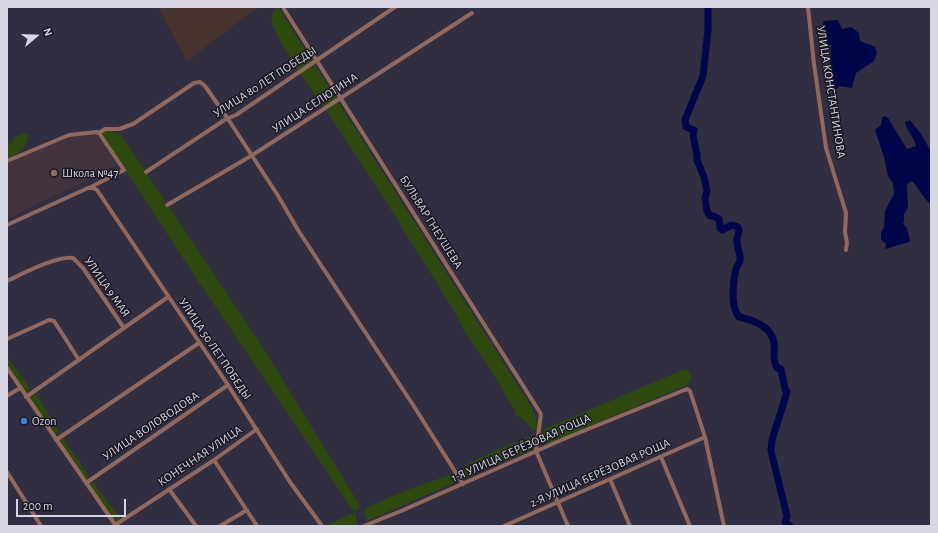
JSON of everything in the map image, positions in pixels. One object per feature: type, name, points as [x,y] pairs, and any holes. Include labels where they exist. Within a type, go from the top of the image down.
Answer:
[{"type":"street","name":"УЛИЦА 80 ЛЕТ ПОБЕДЫ","points":[[146,172],[395,7]]},
{"type":"street","name":"УЛИЦА КОНСТАНТИНОВА","points":[[808,7],[814,64],[826,148],[846,213],[846,250]]},
{"type":"street","name":"БУЛЬВАР ГНЕУШЕВА","points":[[284,9],[541,414],[536,450]]},
{"type":"street","name":"УЛИЦА СЕЛЮТИНА","points":[[167,205],[252,156],[472,13]]},
{"type":"street","points":[[7,161],[69,135],[99,133],[105,129],[119,128],[133,124],[194,83],[198,82],[205,86],[277,194],[298,230],[463,484]]},
{"type":"street","points":[[7,225],[124,170],[99,133]]},
{"type":"street","name":"УЛИЦА 50 ЛЕТ ПОБЕДЫ","points":[[88,188],[97,190],[228,385],[290,482],[322,526]]},
{"type":"street","name":"УЛИЦА 9 МАЯ","points":[[7,281],[52,261],[63,258],[73,258],[83,268],[124,328]]},
{"type":"street","points":[[26,397],[168,297]]},
{"type":"street","points":[[7,339],[49,320],[54,321],[79,360]]},
{"type":"street","points":[[56,440],[199,343]]},
{"type":"street","points":[[7,368],[115,526]]},
{"type":"street","name":"УЛИЦА ВОЛОВОДОВА","points":[[86,482],[228,385]]},
{"type":"street","points":[[7,396],[20,388]]},
{"type":"street","name":"1-Я УЛИЦА БЕРЁЗОВАЯ РОЩА","points":[[364,526],[463,484],[536,450],[687,389],[690,391],[705,437]]},
{"type":"street","name":"КОНЕЧНАЯ УЛИЦА","points":[[115,526],[214,460],[257,429]]},
{"type":"street","points":[[705,437],[724,526]]},
{"type":"street","name":"2-Я УЛИЦА БЕРЁЗОВАЯ РОЩА","points":[[505,526],[705,437]]},
{"type":"street","points":[[536,450],[568,526]]},
{"type":"street","points":[[661,457],[690,526]]},
{"type":"street","points":[[214,460],[257,526]]},
{"type":"street","points":[[7,472],[41,526]]},
{"type":"street","points":[[610,479],[630,526]]},
{"type":"street","points":[[169,489],[196,526]]},
{"type":"street","points":[[220,526],[247,510]]},
{"type":"shaded area","points":[[158,7],[258,7],[187,61]]},
{"type":"shaded area","points":[[838,20],[842,29],[851,27],[859,33],[860,41],[875,47],[877,53],[874,61],[856,73],[852,88],[839,86],[837,89],[833,89],[831,83],[829,67],[831,45],[824,42],[822,27],[824,21]]},
{"type":"shaded area","points":[[885,116],[888,118],[907,149],[916,146],[905,122],[910,120],[921,134],[931,151],[931,204],[912,181],[908,183],[908,208],[904,214],[903,224],[907,228],[910,241],[885,249],[886,244],[881,239],[881,233],[884,227],[885,211],[894,194],[893,183],[888,176],[884,157],[875,130],[881,125],[882,118]]},
{"type":"shaded area","name":"Школа №47","points":[[96,133],[118,165],[7,219],[7,163],[70,136]]},
{"type":"green space","points":[[276,7],[278,7],[532,408],[538,430],[533,431],[524,420],[515,415],[515,411],[490,369],[465,332],[453,309],[376,186],[297,69],[278,37],[271,21]]},
{"type":"green space","points":[[105,131],[111,131],[121,135],[262,346],[359,504],[358,510],[355,511],[351,508],[101,136]]},
{"type":"green space","points":[[25,133],[29,134],[24,147],[19,152],[7,159],[7,144],[13,142],[15,137]]},
{"type":"green space","points":[[7,357],[31,389],[25,392],[7,364]]},
{"type":"green space","points":[[685,369],[689,371],[692,376],[689,384],[549,443],[541,443],[540,438],[544,429]]},
{"type":"green space","points":[[36,394],[60,433],[54,435],[29,399],[29,397]]},
{"type":"green space","points":[[532,436],[535,437],[537,441],[536,448],[466,477],[461,471],[467,464]]},
{"type":"green space","points":[[63,438],[89,476],[86,479],[59,440]]},
{"type":"green space","points":[[452,474],[455,475],[458,480],[456,482],[367,521],[364,513],[366,508],[402,492]]},
{"type":"green space","points":[[92,481],[119,517],[116,522],[89,485]]},
{"type":"green space","points":[[356,513],[357,525],[355,526],[326,526],[350,514]]},
{"type":"waterway","points":[[708,7],[708,30],[703,76],[685,120],[686,127],[694,130],[693,135],[697,160],[704,177],[707,191],[705,198],[707,211],[710,216],[719,219],[720,228],[722,230],[732,225],[738,227],[739,230],[737,242],[740,261],[736,269],[734,280],[734,307],[739,317],[756,322],[770,333],[774,343],[775,364],[777,368],[781,369],[787,392],[772,440],[771,451],[787,516],[785,522],[790,526]]},
{"type":"place","name":"Школа №47","points":[[54,173]]},
{"type":"place","name":"Ozon","points":[[24,421]]}]
